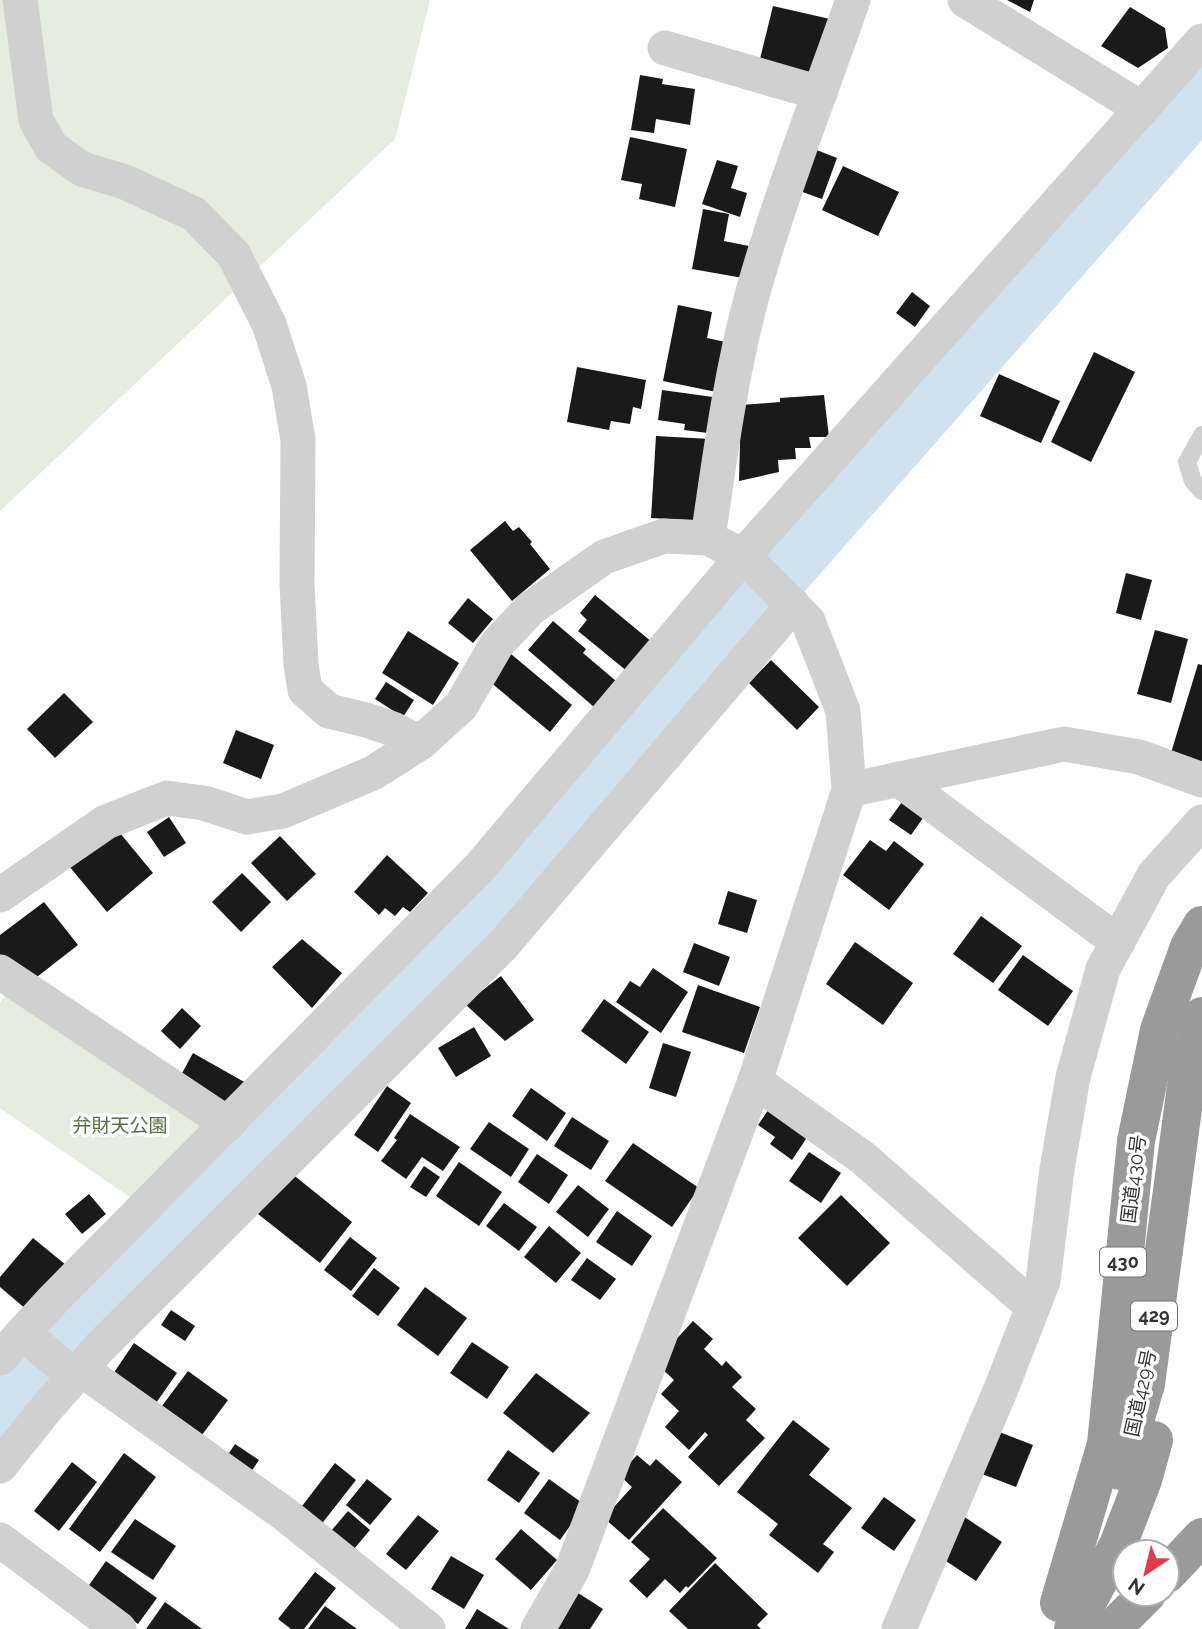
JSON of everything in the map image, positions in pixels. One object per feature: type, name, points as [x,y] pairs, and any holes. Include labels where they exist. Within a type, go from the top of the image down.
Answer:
[{"type":"highway","name":"国道430号","points":[[1058,1620],[1106,1444],[1136,1141],[1159,1030],[1189,947],[1202,925]]},
{"type":"highway","name":"国道429号","points":[[1058,1620],[1101,1524],[1123,1463],[1146,1384],[1189,1064],[1202,1016]]},
{"type":"highway","name":"国道429号","points":[[1058,1620],[1118,1545],[1143,1480],[1163,1408],[1202,1155]]},
{"type":"highway","points":[[1181,1559],[1202,1537]]},
{"type":"highway","points":[[1112,1629],[1133,1608]]},
{"type":"street","points":[[20,0],[36,120],[51,147],[82,169],[125,182],[194,214],[234,255],[269,324],[289,386],[298,440],[297,584],[304,690],[329,711],[393,729],[420,743]]},
{"type":"street","points":[[708,538],[728,403],[752,294],[779,206],[853,0]]},
{"type":"street","points":[[965,0],[1142,109]]},
{"type":"street","points":[[428,1629],[286,1515],[77,1373],[10,1340],[52,1301],[481,867],[747,559],[1202,41]]},
{"type":"street","points":[[665,48],[820,93]]},
{"type":"street","points":[[0,895],[106,822],[167,798],[204,803],[247,817],[283,811],[373,774],[420,743],[461,706],[497,645],[530,609],[604,558],[664,536],[708,538],[747,559],[808,621],[843,711],[849,790],[755,1081],[572,1570],[538,1629]]},
{"type":"street","points":[[0,1466],[100,1347],[503,945],[789,602]]},
{"type":"street","points":[[849,790],[1064,744],[1139,757],[1202,780]]},
{"type":"street","points":[[898,779],[1118,942]]},
{"type":"street","points":[[899,1629],[1003,1384],[1043,1281],[1057,1169],[1073,1077],[1103,969],[1154,875],[1202,822]]},
{"type":"street","points":[[0,972],[228,1124]]},
{"type":"street","points":[[755,1081],[863,1158],[1033,1307]]},
{"type":"street","points":[[0,1540],[119,1629]]},
{"type":"lane","points":[[1202,435],[1187,463],[1193,481],[1202,491]]},
{"type":"green space","points":[[0,0],[430,0],[395,139],[0,511]]},
{"type":"green space","name":"弁財天公園","points":[[9,989],[208,1120],[131,1198],[0,1108],[0,1003]]},
{"type":"building","points":[[1007,0],[1034,0],[1030,12]]},
{"type":"building","points":[[773,6],[830,19],[816,81],[758,67]]},
{"type":"building","points":[[1130,7],[1165,28],[1168,48],[1138,68],[1101,46]]},
{"type":"building","points":[[640,75],[663,79],[662,84],[695,89],[690,125],[656,119],[654,133],[631,130]]},
{"type":"building","points":[[630,137],[687,149],[675,207],[639,199],[642,184],[621,180]]},
{"type":"building","points":[[809,147],[837,158],[822,199],[794,189]]},
{"type":"building","points":[[717,160],[738,166],[731,188],[747,193],[740,217],[702,204]]},
{"type":"building","points":[[843,166],[899,192],[878,236],[822,210]]},
{"type":"building","points":[[703,209],[729,214],[724,241],[749,246],[743,278],[692,269]]},
{"type":"building","points":[[912,292],[930,306],[915,327],[896,313]]},
{"type":"building","points":[[678,305],[712,312],[707,338],[730,343],[721,393],[663,381]]},
{"type":"building","points":[[1094,352],[1135,372],[1091,462],[1051,442]]},
{"type":"building","points":[[577,367],[646,380],[641,409],[633,407],[630,424],[611,421],[609,430],[567,422]]},
{"type":"building","points":[[999,374],[1060,401],[1041,443],[980,416]]},
{"type":"building","points":[[662,390],[713,397],[708,433],[684,430],[685,424],[658,420]]},
{"type":"building","points":[[824,395],[829,437],[809,437],[811,448],[795,448],[796,459],[778,460],[779,472],[739,481],[741,405],[780,402],[780,398]]},
{"type":"building","points":[[656,436],[711,439],[707,521],[651,518]]},
{"type":"building","points":[[505,521],[513,531],[519,527],[550,569],[512,601],[470,550]]},
{"type":"building","points":[[1126,573],[1152,580],[1141,620],[1116,613]]},
{"type":"building","points":[[595,595],[652,642],[628,672],[578,631],[587,620],[580,613]]},
{"type":"building","points":[[468,598],[493,619],[473,643],[448,623]]},
{"type":"building","points":[[553,621],[586,649],[583,653],[616,681],[594,707],[528,650]]},
{"type":"building","points":[[1155,630],[1188,639],[1171,703],[1137,694]]},
{"type":"building","points":[[408,631],[459,663],[433,705],[382,673]]},
{"type":"building","points":[[511,654],[572,705],[550,732],[489,681]]},
{"type":"building","points":[[771,660],[819,707],[797,730],[749,683]]},
{"type":"building","points":[[1198,664],[1202,665],[1202,762],[1170,756]]},
{"type":"building","points":[[386,682],[414,700],[403,717],[375,699]]},
{"type":"building","points":[[64,693],[93,722],[55,758],[27,729]]},
{"type":"building","points":[[236,730],[274,745],[261,779],[223,763]]},
{"type":"building","points":[[902,802],[923,818],[911,835],[889,820]]},
{"type":"building","points":[[169,817],[186,843],[164,857],[147,832]]},
{"type":"building","points":[[115,827],[153,873],[107,912],[69,866]]},
{"type":"building","points":[[280,836],[316,874],[287,901],[251,863]]},
{"type":"building","points":[[870,840],[886,851],[894,841],[924,864],[889,910],[843,875]]},
{"type":"building","points":[[387,855],[428,893],[410,912],[403,907],[395,916],[385,908],[379,915],[354,892]]},
{"type":"building","points":[[242,873],[271,902],[241,932],[212,902]]},
{"type":"building","points":[[728,891],[757,900],[747,933],[718,924]]},
{"type":"building","points":[[44,902],[78,945],[24,987],[0,956],[0,935]]},
{"type":"building","points":[[981,916],[1022,946],[993,983],[953,954]]},
{"type":"building","points":[[302,939],[342,973],[312,1008],[272,967]]},
{"type":"building","points":[[855,942],[913,983],[883,1025],[826,984]]},
{"type":"building","points":[[694,943],[730,957],[719,986],[683,972]]},
{"type":"building","points":[[1023,955],[1073,991],[1048,1026],[998,990]]},
{"type":"building","points":[[653,968],[688,992],[661,1033],[616,1002],[630,981],[640,987]]},
{"type":"building","points":[[501,976],[534,1020],[505,1041],[465,1004]]},
{"type":"building","points":[[698,985],[760,1007],[744,1053],[682,1032]]},
{"type":"building","points":[[604,999],[649,1032],[626,1064],[581,1031]]},
{"type":"building","points":[[182,1008],[201,1026],[180,1049],[161,1031]]},
{"type":"building","points":[[474,1027],[491,1056],[456,1077],[438,1048]]},
{"type":"building","points":[[663,1043],[691,1052],[676,1097],[649,1088]]},
{"type":"building","points":[[193,1053],[246,1083],[233,1107],[180,1077]]},
{"type":"building","points":[[387,1086],[411,1103],[378,1152],[354,1135]]},
{"type":"building","points":[[531,1088],[566,1113],[547,1141],[512,1116]]},
{"type":"building","points":[[771,1106],[810,1133],[792,1160],[770,1144],[775,1137],[758,1125]]},
{"type":"building","points":[[410,1114],[460,1147],[443,1171],[422,1157],[406,1179],[381,1161],[397,1140],[394,1138]]},
{"type":"building","points":[[572,1117],[609,1141],[591,1170],[554,1146]]},
{"type":"building","points":[[489,1122],[529,1149],[511,1177],[470,1149]]},
{"type":"building","points":[[633,1143],[699,1188],[672,1227],[605,1181]]},
{"type":"building","points":[[809,1152],[841,1173],[821,1203],[789,1181]]},
{"type":"building","points":[[537,1154],[568,1175],[549,1204],[518,1182]]},
{"type":"building","points":[[459,1162],[502,1192],[479,1226],[436,1196]]},
{"type":"building","points":[[424,1166],[440,1177],[426,1197],[410,1187]]},
{"type":"building","points":[[291,1173],[352,1222],[320,1263],[258,1214]]},
{"type":"building","points":[[578,1185],[609,1209],[588,1237],[556,1212]]},
{"type":"building","points":[[89,1194],[106,1214],[82,1234],[65,1214]]},
{"type":"building","points":[[841,1195],[890,1243],[847,1286],[798,1238]]},
{"type":"building","points":[[504,1203],[537,1227],[519,1251],[486,1226]]},
{"type":"building","points":[[617,1211],[652,1236],[632,1266],[596,1242]]},
{"type":"building","points":[[549,1226],[581,1253],[556,1283],[524,1257]]},
{"type":"building","points":[[350,1237],[377,1258],[351,1291],[324,1270]]},
{"type":"building","points":[[33,1238],[66,1265],[27,1310],[0,1287],[0,1277]]},
{"type":"building","points":[[587,1258],[616,1279],[600,1300],[571,1280]]},
{"type":"building","points":[[374,1268],[400,1288],[378,1316],[352,1296]]},
{"type":"building","points":[[425,1287],[467,1318],[438,1356],[397,1325]]},
{"type":"building","points":[[171,1310],[195,1326],[185,1341],[161,1325]]},
{"type":"building","points":[[693,1321],[713,1339],[704,1349],[722,1366],[726,1361],[742,1377],[732,1387],[756,1409],[746,1420],[765,1438],[719,1486],[688,1457],[708,1435],[705,1432],[689,1450],[665,1427],[679,1411],[661,1394],[674,1380],[655,1362]]},
{"type":"building","points":[[472,1342],[509,1367],[487,1399],[450,1373]]},
{"type":"building","points":[[134,1343],[177,1373],[156,1403],[113,1374]]},
{"type":"building","points":[[188,1371],[228,1400],[199,1439],[159,1410]]},
{"type":"building","points":[[536,1373],[590,1413],[553,1453],[503,1413]]},
{"type":"building","points":[[793,1420],[830,1449],[809,1475],[852,1508],[823,1544],[834,1552],[818,1573],[769,1535],[778,1524],[737,1492]]},
{"type":"building","points":[[994,1430],[1033,1445],[1016,1487],[977,1472]]},
{"type":"building","points":[[235,1444],[259,1460],[249,1475],[225,1459]]},
{"type":"building","points":[[508,1450],[540,1473],[519,1503],[487,1480]]},
{"type":"building","points":[[124,1453],[156,1477],[100,1552],[69,1529]]},
{"type":"building","points":[[637,1455],[650,1466],[656,1459],[682,1482],[629,1540],[604,1518],[632,1487],[619,1475]]},
{"type":"building","points":[[72,1462],[97,1482],[59,1531],[34,1511]]},
{"type":"building","points":[[335,1463],[356,1480],[320,1526],[299,1510]]},
{"type":"building","points":[[367,1479],[392,1499],[370,1525],[346,1505]]},
{"type":"building","points":[[549,1479],[585,1505],[560,1540],[524,1513]]},
{"type":"building","points":[[884,1497],[916,1520],[894,1551],[861,1528]]},
{"type":"building","points":[[663,1508],[717,1558],[680,1593],[665,1579],[647,1598],[629,1581],[650,1559],[631,1542]]},
{"type":"building","points":[[348,1511],[370,1530],[348,1556],[326,1537]]},
{"type":"building","points":[[418,1515],[439,1531],[406,1570],[386,1554]]},
{"type":"building","points":[[963,1516],[1002,1542],[976,1581],[937,1555]]},
{"type":"building","points":[[135,1519],[176,1546],[153,1580],[111,1552]]},
{"type":"building","points":[[521,1529],[557,1560],[531,1590],[495,1559]]},
{"type":"building","points":[[451,1556],[484,1575],[464,1609],[431,1589]]},
{"type":"building","points":[[106,1561],[157,1598],[138,1624],[87,1588]]},
{"type":"building","points":[[715,1563],[768,1614],[757,1625],[761,1629],[688,1629],[669,1611]]},
{"type":"building","points":[[315,1572],[336,1588],[304,1629],[291,1629],[278,1619]]},
{"type":"building","points":[[575,1591],[603,1609],[590,1629],[549,1629]]},
{"type":"building","points":[[165,1602],[202,1629],[146,1629]]},
{"type":"building","points":[[325,1606],[357,1629],[308,1629]]},
{"type":"building","points":[[477,1609],[509,1629],[465,1629]]},
{"type":"waterway","points":[[0,1415],[12,1397],[84,1315],[409,1003],[738,618],[1202,91]]}]
